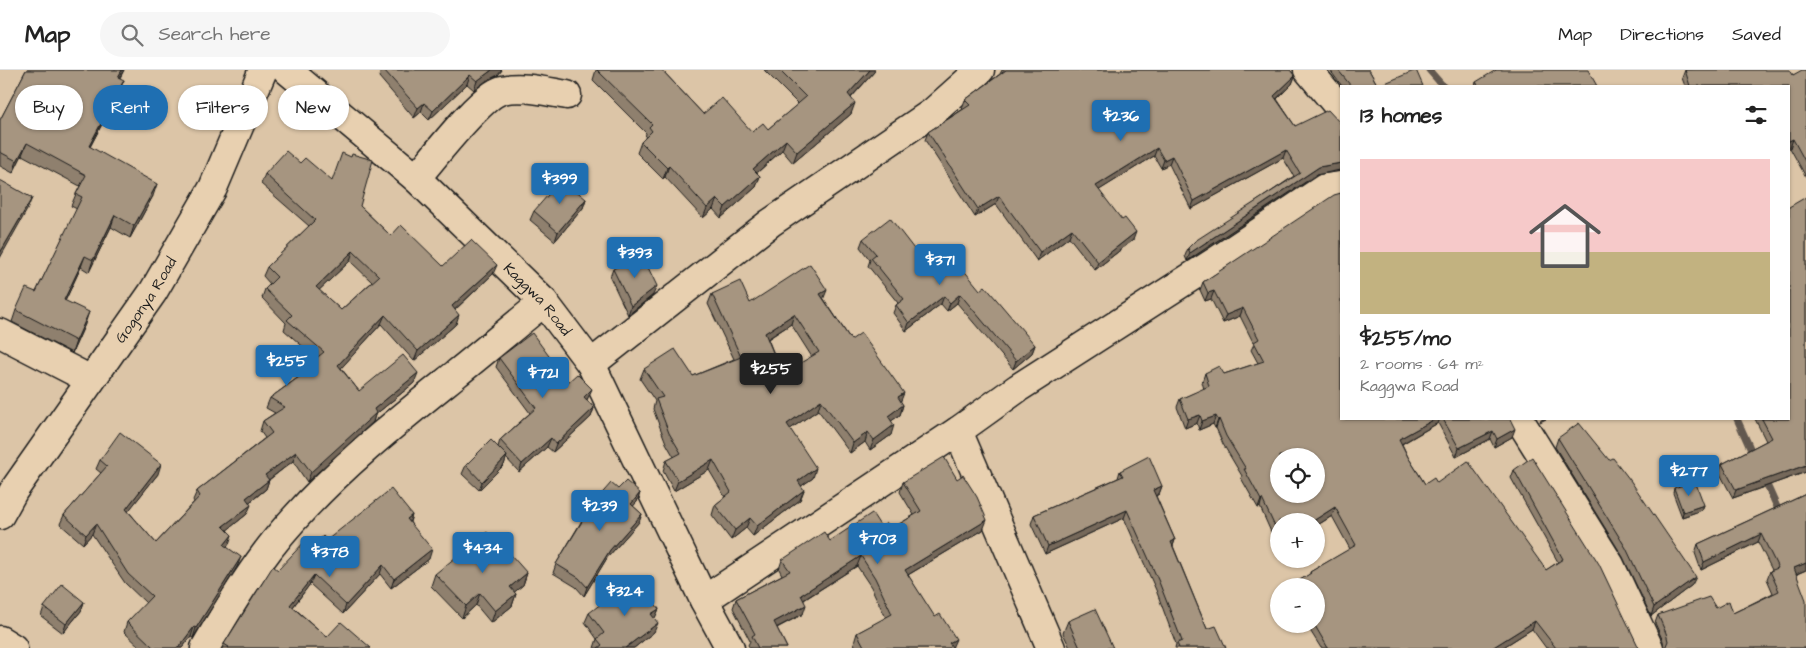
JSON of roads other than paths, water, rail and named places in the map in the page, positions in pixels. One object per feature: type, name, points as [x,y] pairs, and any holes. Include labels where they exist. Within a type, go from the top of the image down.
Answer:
[{"type":"street","name":"Gogonya Road","points":[[0,515],[14,490],[153,292],[213,188],[263,70]]},
{"type":"street","name":"Kaggwa Road","points":[[287,70],[416,178],[544,302],[591,364],[704,600],[730,648]]},
{"type":"street","points":[[591,364],[770,223],[933,112],[980,70]]},
{"type":"street","points":[[1308,70],[1340,110]]},
{"type":"street","points":[[416,178],[466,119],[493,94],[501,90],[514,88],[568,94]]},
{"type":"street","points":[[704,600],[958,431],[1018,388],[1216,261],[1325,188],[1340,186]]},
{"type":"street","points":[[205,648],[266,554],[292,521],[322,489],[382,433],[544,302]]},
{"type":"street","points":[[0,333],[91,380]]},
{"type":"street","points":[[1520,420],[1610,565],[1649,648]]},
{"type":"street","points":[[958,431],[1051,648]]},
{"type":"street","points":[[0,640],[13,648]]},
{"type":"waterway","points":[[1429,70],[1442,85]]},
{"type":"waterway","points":[[1737,420],[1754,457]]},
{"type":"waterway","points":[[1764,478],[1781,516]]}]
